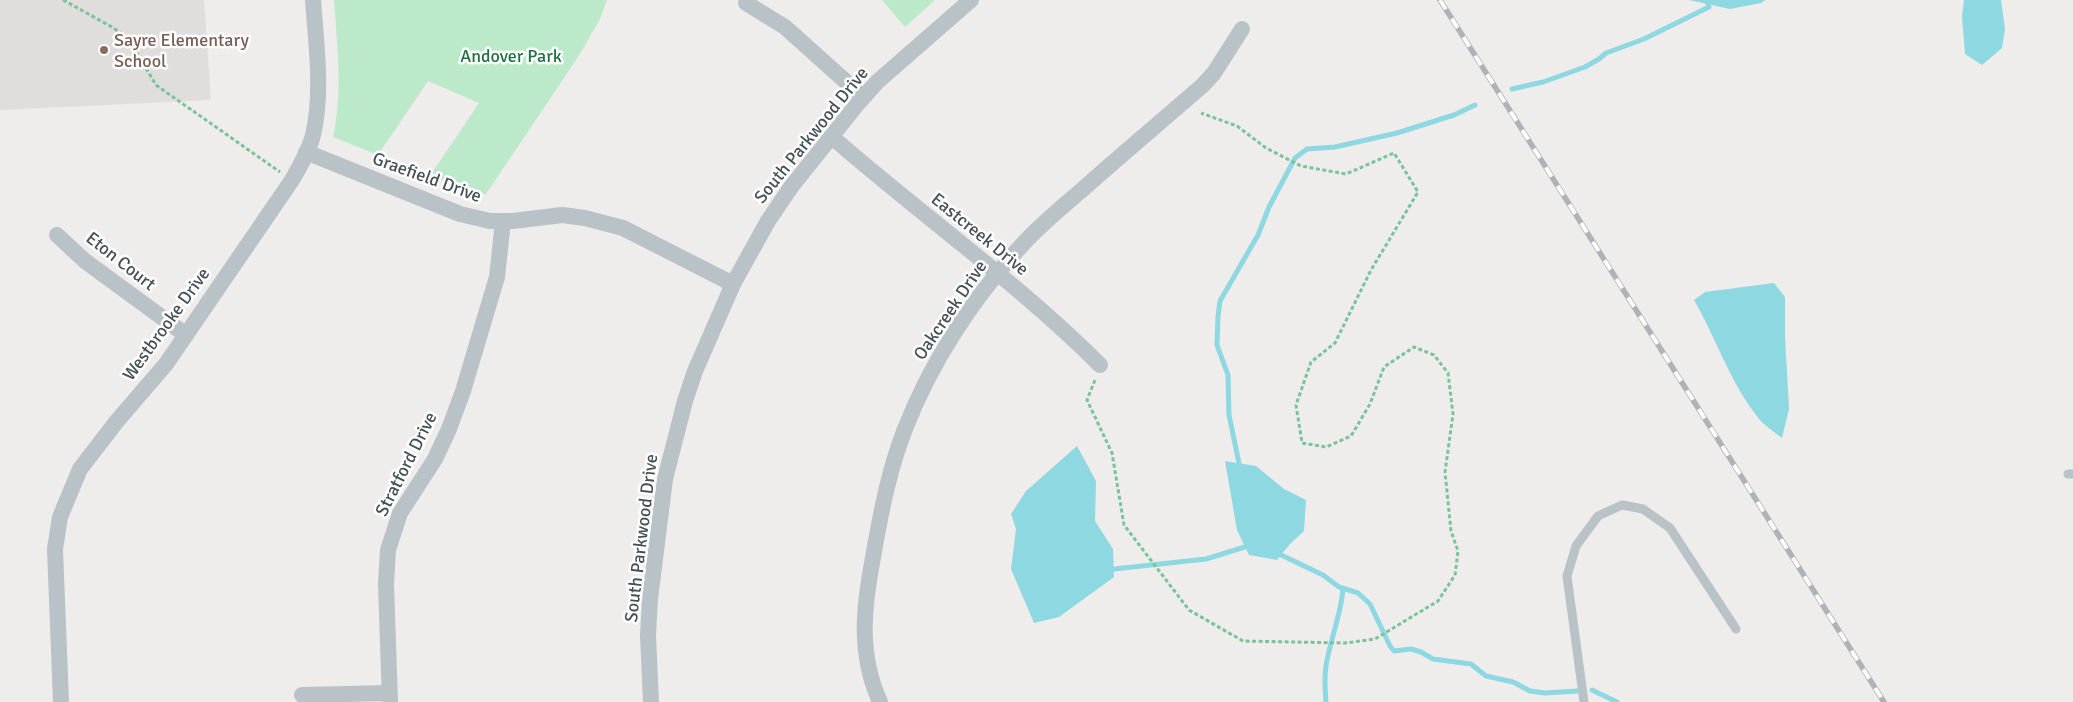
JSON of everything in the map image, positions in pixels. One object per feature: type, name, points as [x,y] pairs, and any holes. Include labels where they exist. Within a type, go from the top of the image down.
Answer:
[{"type":"street","name":"Westbrooke Drive","points":[[61,702],[55,549],[60,517],[80,469],[117,421],[166,364],[292,180],[306,152],[313,135],[317,104],[313,0]]},
{"type":"street","name":"South Parkwood Drive","points":[[651,702],[648,635],[650,599],[665,479],[685,401],[695,371],[733,284],[768,221],[791,186],[863,98],[877,82],[971,0]]},
{"type":"street","points":[[746,3],[785,27],[863,98]]},
{"type":"street","name":"Oakcreek Drive","points":[[880,702],[864,645],[864,614],[880,515],[893,464],[904,430],[924,386],[977,299],[1022,245],[1055,213],[1203,85],[1214,73],[1242,30]]},
{"type":"street","name":"Eastcreek Drive","points":[[832,137],[886,184],[998,273],[1070,335],[1100,365]]},
{"type":"street","name":"Graefield Drive","points":[[306,152],[460,214],[490,221],[562,215],[622,228],[733,284]]},
{"type":"street","name":"Stratford Drive","points":[[389,698],[386,584],[388,550],[400,513],[435,460],[463,391],[497,277],[502,221]]},
{"type":"street","name":"Eton Court","points":[[57,235],[85,261],[186,335]]},
{"type":"street","points":[[302,695],[389,698]]},
{"type":"lane","points":[[1584,702],[1566,576],[1576,546],[1598,516],[1622,505],[1643,509],[1670,528],[1736,629]]},
{"type":"path","points":[[63,0],[128,38],[156,85],[292,180]]},
{"type":"path","points":[[1100,365],[1087,400],[1112,453],[1124,525],[1189,610],[1243,641],[1345,643],[1374,639],[1438,601],[1455,575],[1458,551],[1451,531],[1445,472],[1453,414],[1448,372],[1434,355],[1414,346],[1384,367],[1370,404],[1351,436],[1326,447],[1302,443],[1296,405],[1311,362],[1335,343],[1372,270],[1418,192],[1394,154],[1346,174],[1301,166],[1266,148],[1237,126],[1201,113]]},
{"type":"shaded area","name":"Sayre Elementary School","points":[[0,0],[204,0],[211,100],[0,110]]},
{"type":"green space","name":"Andover Park","points":[[334,0],[607,0],[600,19],[578,57],[486,194],[463,189],[430,176],[479,103],[428,81],[378,155],[333,137],[339,86]]},
{"type":"green space","points":[[882,0],[935,0],[905,27]]},
{"type":"water","points":[[1689,0],[1765,0],[1761,3],[1730,9]]},
{"type":"water","points":[[1964,0],[2001,0],[2005,29],[2002,48],[1982,65],[1965,54],[1962,17]]},
{"type":"water","points":[[1774,283],[1785,297],[1789,409],[1782,438],[1761,421],[1746,402],[1694,300],[1705,292]]},
{"type":"water","points":[[1077,446],[1096,481],[1095,521],[1113,549],[1114,577],[1059,617],[1034,623],[1011,569],[1016,529],[1011,514],[1026,491]]},
{"type":"water","points":[[1225,461],[1256,466],[1284,489],[1306,500],[1304,531],[1277,560],[1249,555],[1237,530]]},
{"type":"waterway","points":[[1512,89],[1543,82],[1585,67],[1606,53],[1644,39],[1709,7],[1707,0]]},
{"type":"waterway","points":[[1240,468],[1229,415],[1228,375],[1217,345],[1220,301],[1258,235],[1269,207],[1295,158],[1307,149],[1335,147],[1397,133],[1454,115],[1475,105]]},
{"type":"waterway","points":[[1114,569],[1206,559],[1251,545]]},
{"type":"waterway","points":[[1277,553],[1323,575],[1339,587],[1358,593],[1370,604],[1394,651],[1411,649],[1433,659],[1471,664],[1486,676],[1513,682],[1530,691],[1545,693],[1577,691]]},
{"type":"waterway","points":[[1326,702],[1326,666],[1343,589]]},
{"type":"waterway","points":[[1592,690],[1617,702]]},
{"type":"railway","points":[[1440,0],[1884,702]]},
{"type":"place","name":"Sayre Elementary School","points":[[104,50]]}]
